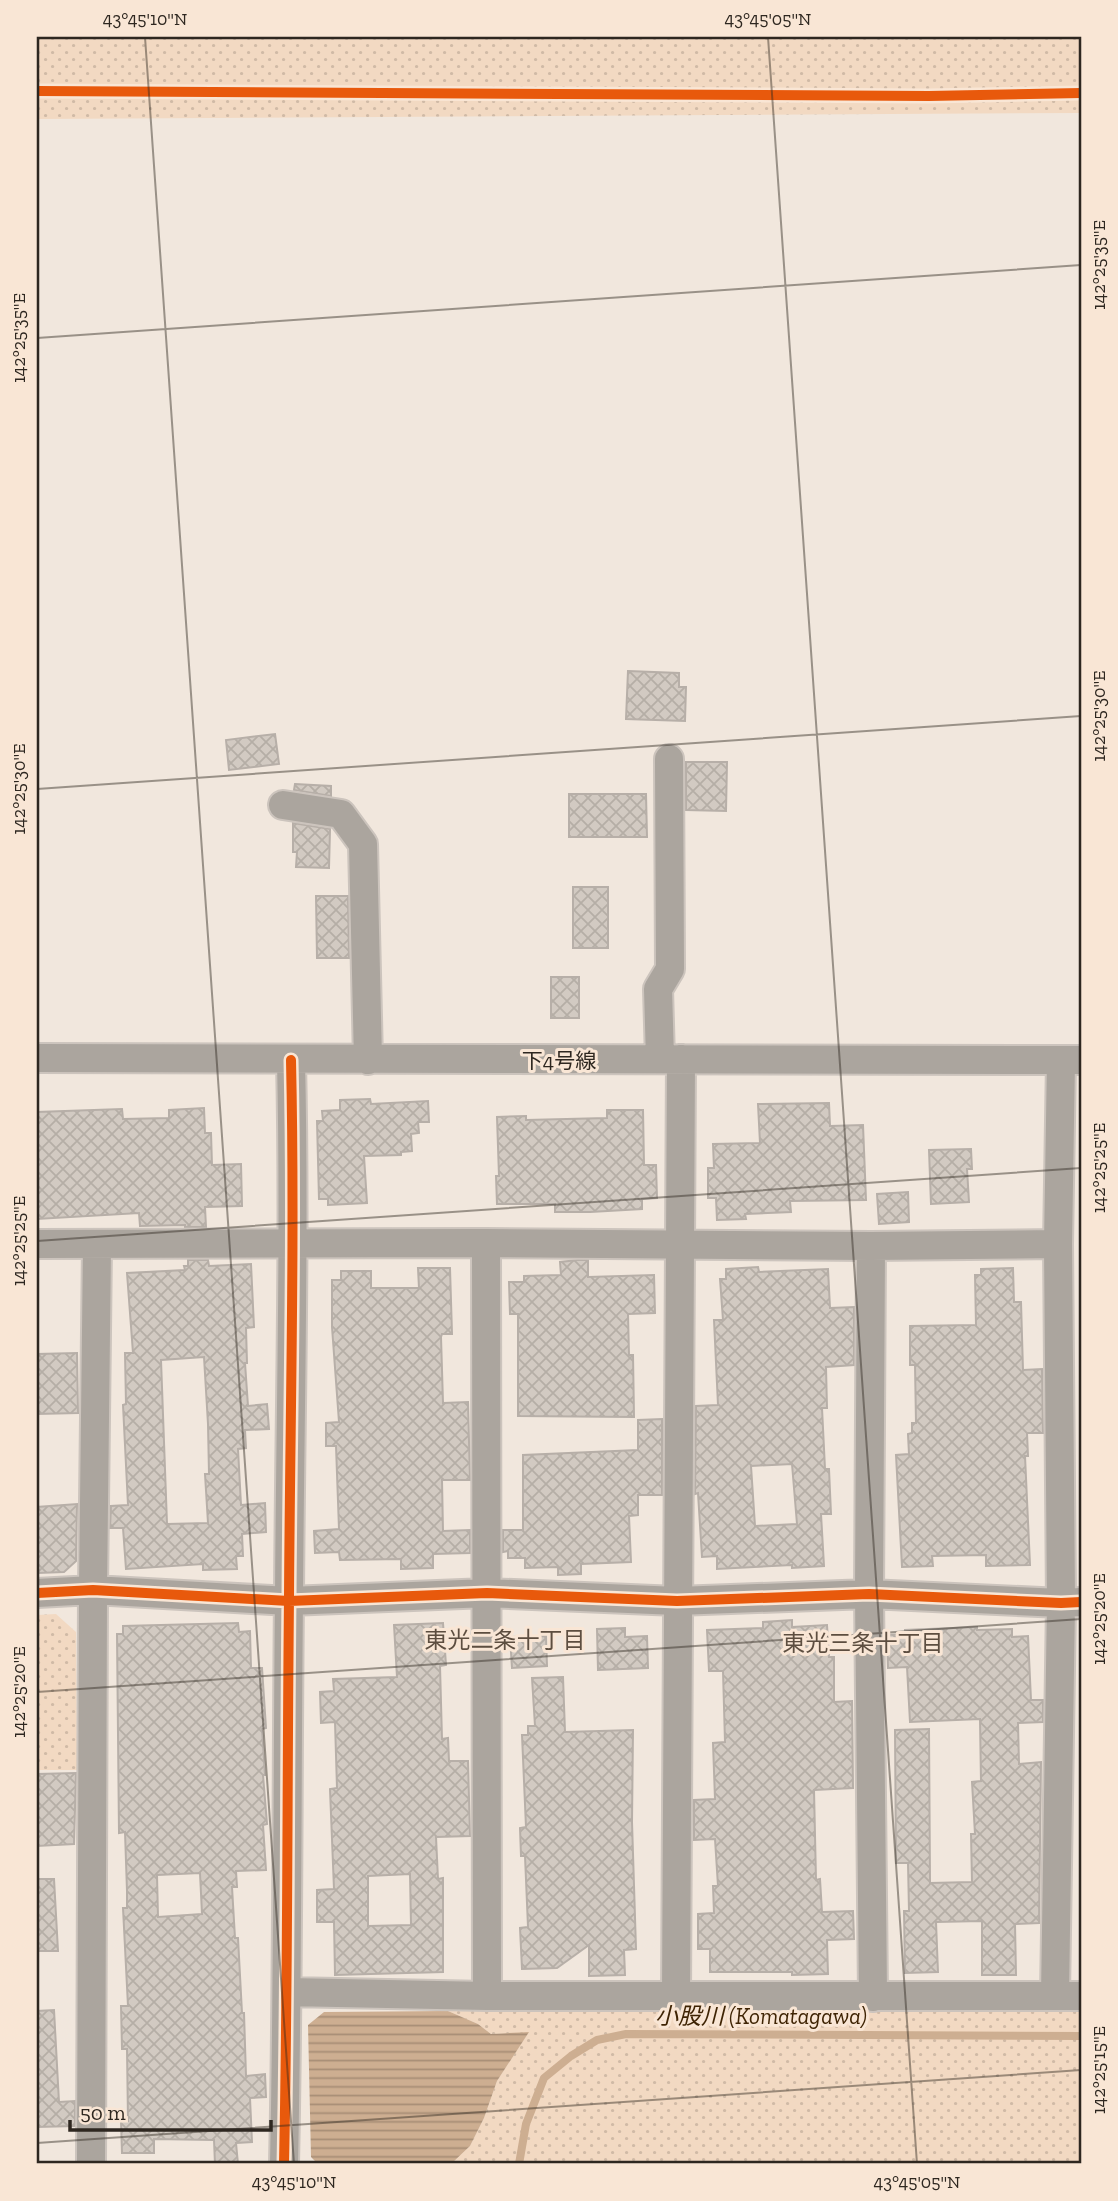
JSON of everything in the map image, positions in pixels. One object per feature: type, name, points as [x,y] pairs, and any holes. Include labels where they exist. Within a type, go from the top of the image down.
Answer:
[{"type":"street","points":[[669,759],[670,969],[658,989],[671,1059],[679,1244],[676,1997]]},
{"type":"street","points":[[283,805],[341,814],[363,845],[368,1060]]},
{"type":"street","name":"下4号線","points":[[37,1058],[1071,1060]]},
{"type":"street","points":[[284,2164],[288,1992],[291,1060]]},
{"type":"street","points":[[288,1992],[676,1997],[1068,1996],[1071,1602],[1058,1244],[1071,1060]]},
{"type":"street","points":[[486,1243],[486,1996]]},
{"type":"street","points":[[37,1244],[1058,1244]]},
{"type":"street","points":[[91,2164],[97,1245]]},
{"type":"street","points":[[871,1246],[873,1997]]},
{"type":"street","points":[[37,1593],[93,1590],[289,1601],[487,1593],[677,1601],[870,1594],[1071,1602]]},
{"type":"shaded area","points":[[37,37],[1081,37],[1081,113],[37,119]]},
{"type":"shaded area","points":[[56,1614],[76,1632],[77,1770],[37,1770],[37,1615]]},
{"type":"shaded area","points":[[1081,2007],[1081,2164],[451,2164],[470,2146],[484,2118],[497,2081],[528,2033],[491,2034],[478,2024],[448,2011]]},
{"type":"shaded area","points":[[448,2011],[478,2024],[491,2034],[529,2032],[497,2081],[484,2118],[470,2146],[451,2164],[318,2164],[311,2157],[308,2025],[324,2012]]},
{"type":"building","points":[[628,671],[679,673],[679,687],[686,687],[685,721],[626,719]]},
{"type":"building","points":[[275,734],[279,764],[229,770],[226,740]]},
{"type":"building","points":[[686,762],[727,762],[726,811],[686,810]]},
{"type":"building","points":[[295,784],[331,786],[331,796],[294,790]]},
{"type":"building","points":[[569,794],[646,794],[647,837],[569,837]]},
{"type":"building","points":[[293,823],[330,829],[329,868],[296,867]]},
{"type":"building","points":[[573,887],[608,887],[608,948],[573,948]]},
{"type":"building","points":[[316,896],[348,896],[349,958],[317,958]]},
{"type":"building","points":[[551,977],[579,977],[579,1018],[551,1018]]},
{"type":"building","points":[[370,1099],[371,1104],[428,1101],[429,1122],[418,1122],[419,1133],[411,1134],[412,1151],[401,1152],[401,1155],[364,1156],[367,1203],[328,1205],[328,1199],[319,1199],[317,1121],[323,1121],[322,1111],[340,1110],[340,1100]]},
{"type":"building","points":[[829,1103],[830,1126],[863,1125],[866,1200],[790,1201],[791,1212],[745,1214],[746,1219],[717,1220],[716,1198],[708,1198],[708,1168],[714,1168],[713,1144],[760,1143],[758,1104]]},
{"type":"building","points":[[204,1108],[205,1133],[211,1133],[212,1165],[241,1164],[242,1206],[205,1207],[206,1227],[140,1226],[139,1213],[37,1219],[37,1112],[122,1109],[123,1119],[169,1118],[169,1110]]},
{"type":"building","points":[[607,1110],[643,1110],[644,1165],[656,1165],[657,1198],[642,1199],[642,1209],[590,1212],[555,1212],[555,1204],[497,1204],[497,1117],[526,1116],[526,1120],[607,1118]]},
{"type":"building","points":[[971,1149],[972,1169],[967,1169],[969,1202],[931,1204],[929,1150]]},
{"type":"building","points":[[908,1192],[909,1222],[879,1224],[877,1194]]},
{"type":"building","points":[[188,1260],[208,1260],[209,1266],[251,1264],[254,1327],[246,1328],[248,1406],[267,1404],[269,1429],[245,1430],[246,1448],[238,1449],[241,1505],[265,1503],[266,1532],[242,1534],[243,1556],[236,1556],[237,1569],[203,1570],[203,1564],[126,1569],[123,1528],[110,1528],[111,1506],[128,1505],[123,1405],[126,1404],[125,1353],[133,1353],[127,1273],[185,1270],[184,1266],[188,1266]],"holes":[[[204,1357],[209,1474],[205,1474],[208,1523],[167,1524],[161,1360]]]},
{"type":"building","points":[[588,1260],[588,1277],[654,1275],[655,1313],[628,1314],[629,1355],[633,1355],[634,1417],[518,1416],[518,1314],[510,1314],[509,1282],[524,1282],[524,1276],[561,1275],[560,1262]]},
{"type":"building","points":[[758,1267],[759,1272],[828,1269],[830,1308],[854,1307],[854,1365],[826,1367],[827,1408],[822,1408],[825,1469],[829,1469],[831,1514],[821,1514],[824,1566],[717,1569],[717,1556],[702,1557],[698,1493],[695,1494],[696,1406],[718,1405],[714,1320],[723,1320],[720,1279],[726,1279],[726,1269]],"holes":[[[792,1464],[797,1524],[755,1526],[751,1466]]]},
{"type":"building","points":[[418,1268],[450,1268],[452,1334],[442,1334],[441,1337],[443,1403],[468,1402],[470,1480],[442,1480],[443,1531],[470,1530],[470,1553],[433,1554],[433,1568],[401,1569],[401,1559],[340,1560],[339,1552],[315,1553],[314,1531],[339,1529],[336,1446],[326,1446],[326,1423],[339,1422],[332,1327],[332,1280],[341,1280],[341,1271],[371,1271],[371,1288],[419,1288]]},
{"type":"building","points":[[1013,1268],[1014,1302],[1021,1302],[1023,1370],[1042,1369],[1043,1433],[1027,1433],[1028,1456],[1025,1456],[1030,1565],[986,1566],[986,1555],[932,1556],[933,1566],[902,1567],[896,1455],[909,1454],[908,1434],[912,1433],[912,1423],[916,1423],[915,1365],[910,1365],[910,1326],[976,1325],[975,1275],[981,1275],[981,1269]]},
{"type":"building","points":[[77,1353],[78,1413],[37,1414],[37,1354]]},
{"type":"building","points":[[662,1419],[662,1495],[638,1495],[638,1515],[629,1516],[631,1562],[581,1564],[581,1574],[558,1575],[558,1567],[525,1568],[525,1558],[508,1558],[508,1551],[503,1552],[503,1530],[523,1530],[523,1455],[638,1450],[638,1420]]},
{"type":"building","points":[[77,1504],[76,1561],[64,1572],[38,1573],[37,1507]]},
{"type":"building","points":[[792,1620],[792,1627],[827,1625],[829,1657],[834,1657],[834,1702],[852,1701],[853,1788],[814,1790],[816,1880],[820,1879],[822,1912],[853,1911],[854,1939],[827,1940],[828,1974],[710,1972],[710,1949],[698,1949],[698,1914],[714,1913],[713,1886],[718,1886],[715,1839],[694,1840],[694,1800],[715,1799],[713,1743],[725,1742],[723,1671],[709,1671],[707,1630],[763,1628],[763,1622]]},
{"type":"building","points":[[238,1623],[239,1632],[250,1631],[251,1668],[262,1668],[266,1728],[262,1729],[267,1824],[263,1825],[266,1870],[236,1871],[237,1887],[232,1887],[244,2013],[246,2076],[265,2074],[266,2097],[250,2098],[252,2142],[236,2143],[238,2164],[215,2164],[214,2140],[154,2139],[154,2153],[122,2153],[121,2121],[128,2121],[127,2049],[122,2049],[121,2006],[128,2006],[123,1908],[127,1908],[127,1891],[125,1832],[119,1833],[117,1634],[123,1634],[123,1626]],"holes":[[[200,1873],[202,1914],[158,1917],[157,1875]]]},
{"type":"building","points":[[443,1623],[446,1665],[440,1666],[442,1739],[448,1738],[449,1761],[468,1761],[470,1836],[436,1837],[438,1879],[443,1878],[443,1972],[335,1975],[334,1922],[317,1922],[317,1890],[334,1889],[330,1789],[337,1788],[335,1722],[321,1723],[320,1692],[334,1691],[333,1679],[397,1677],[394,1625]],"holes":[[[410,1874],[411,1925],[368,1926],[368,1876]]]},
{"type":"building","points":[[977,1627],[977,1630],[1012,1629],[1012,1637],[1028,1636],[1031,1700],[1043,1700],[1043,1722],[1018,1723],[1019,1764],[1041,1762],[1039,1923],[1015,1924],[1016,1975],[982,1975],[982,1921],[936,1922],[938,1972],[905,1973],[904,1911],[909,1911],[908,1863],[896,1863],[895,1730],[929,1729],[930,1883],[972,1882],[971,1834],[975,1834],[972,1782],[981,1781],[980,1719],[910,1722],[907,1667],[888,1668],[887,1635],[905,1634],[905,1630]]},
{"type":"building","points":[[625,1628],[625,1637],[647,1636],[648,1668],[598,1670],[597,1629]]},
{"type":"building","points":[[546,1636],[547,1666],[512,1668],[510,1637]]},
{"type":"building","points":[[563,1677],[565,1732],[633,1730],[632,1822],[636,1949],[624,1950],[625,1975],[589,1976],[589,1945],[557,1968],[522,1969],[520,1928],[528,1927],[525,1856],[521,1856],[520,1828],[526,1827],[522,1735],[528,1735],[528,1726],[535,1726],[532,1678]]},
{"type":"building","points":[[76,1773],[74,1844],[37,1846],[37,1774]]},
{"type":"building","points":[[37,1879],[54,1879],[58,1951],[37,1951]]},
{"type":"building","points":[[54,2010],[59,2102],[75,2101],[75,2126],[37,2127],[37,2011]]},
{"type":"waterway","name":"小股川 (Komatagawa)","points":[[519,2164],[526,2124],[544,2078],[571,2056],[597,2040],[626,2034],[1081,2036]]},
{"type":"cycle path","points":[[37,91],[929,96],[1081,93]]},
{"type":"cycle path","points":[[284,2164],[292,1262],[291,1060]]},
{"type":"cycle path","points":[[37,1593],[93,1590],[289,1601],[487,1593],[677,1601],[869,1594],[1081,1602]]},
{"type":"district","name":"東光二条十丁目","points":[[505,1640]]},
{"type":"district","name":"東光三条十丁目","points":[[863,1643]]}]
